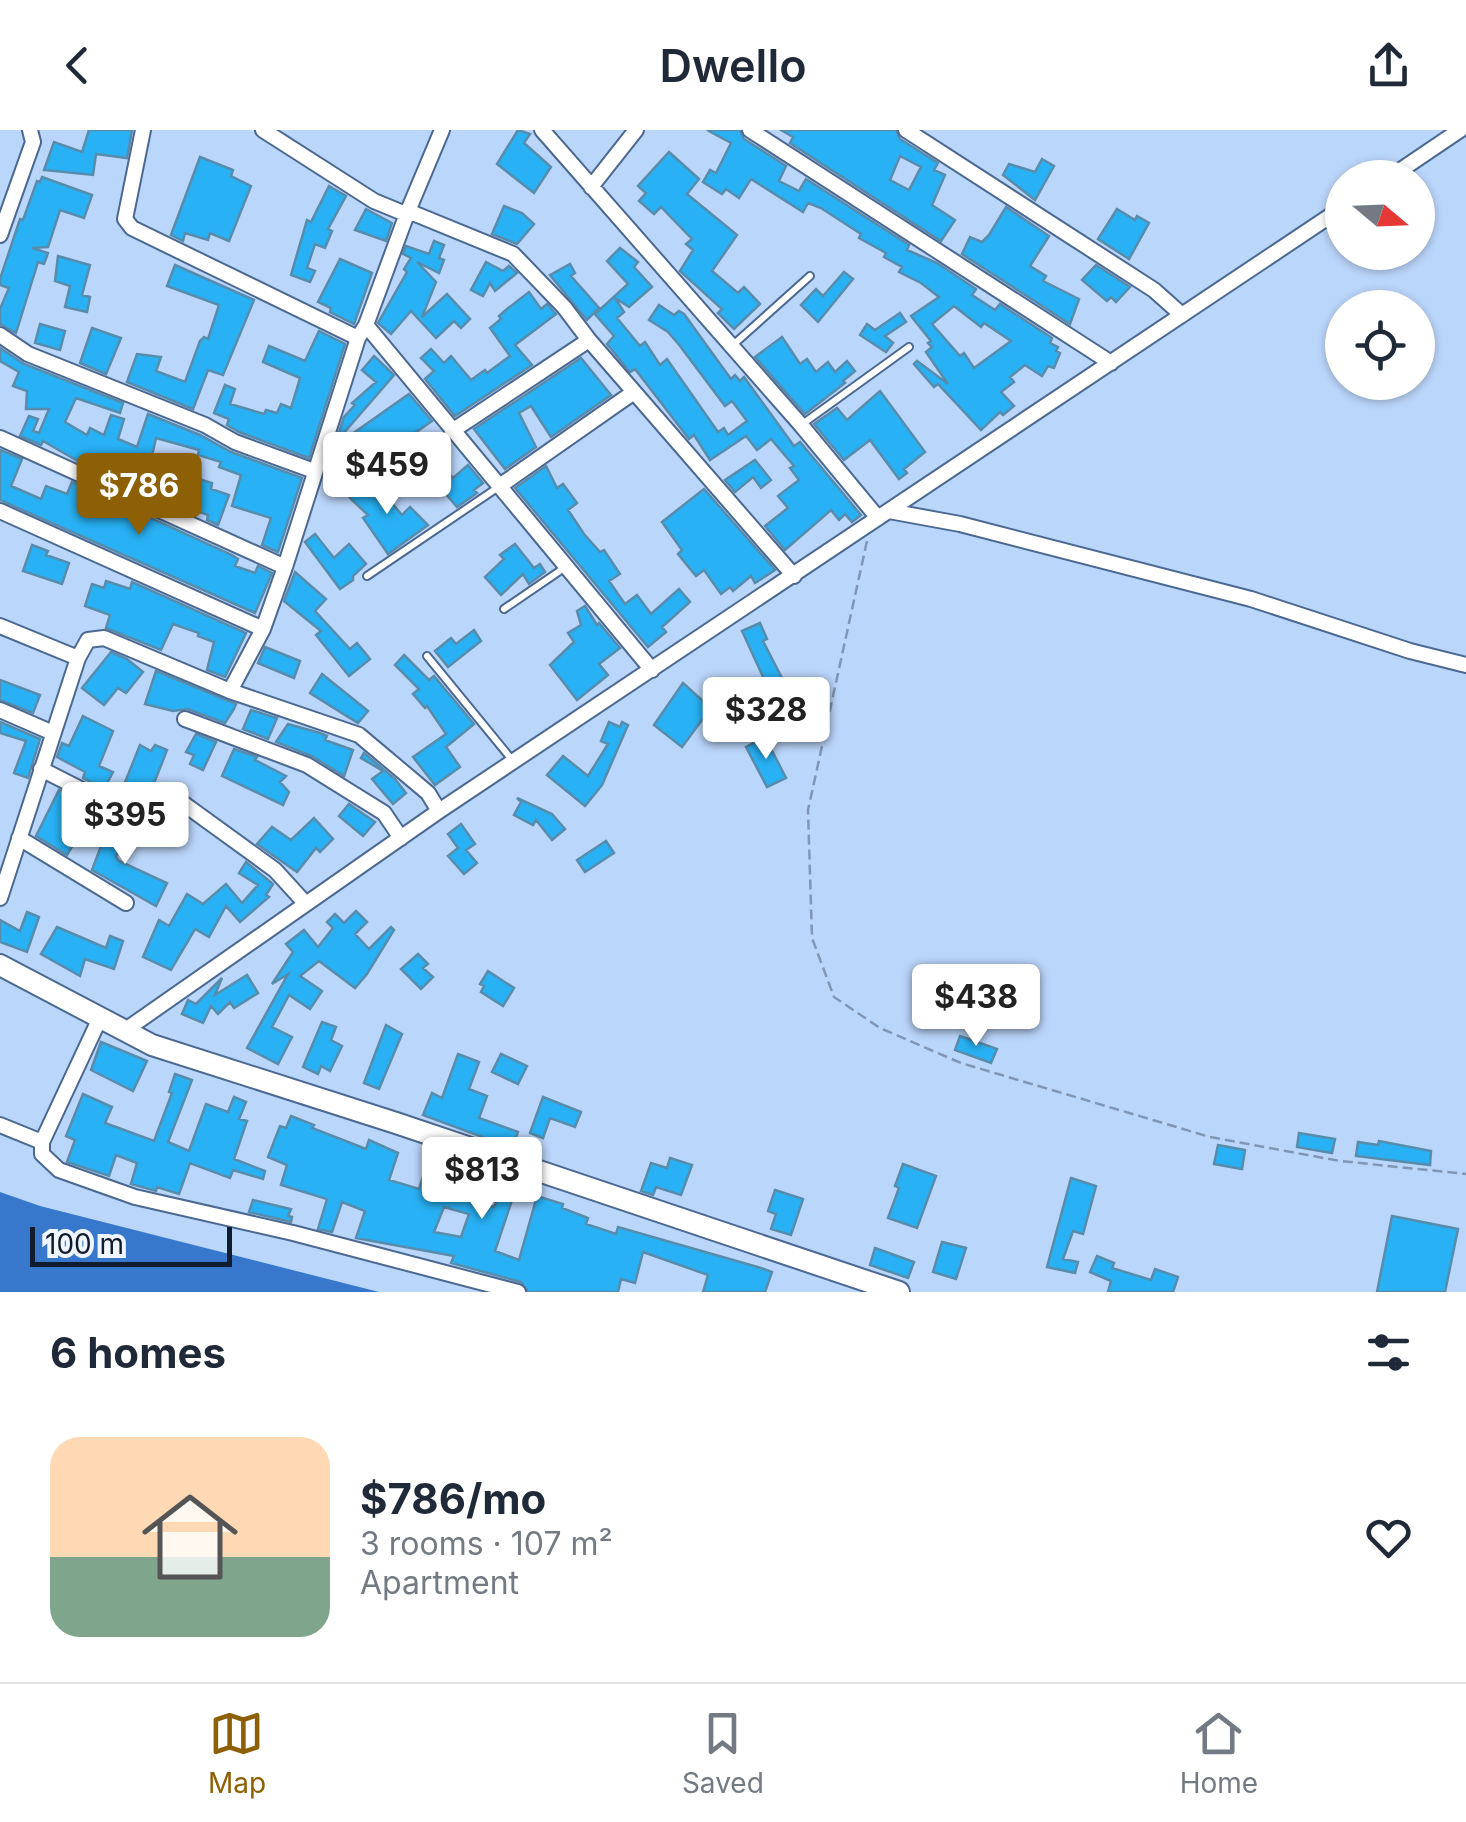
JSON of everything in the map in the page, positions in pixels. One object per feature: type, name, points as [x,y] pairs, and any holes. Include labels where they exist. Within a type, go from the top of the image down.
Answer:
[{"type":"main road","points":[[0,965],[152,1045],[899,1292]]},
{"type":"street","points":[[0,235],[33,142],[30,130]]},
{"type":"street","points":[[143,130],[126,219],[132,228],[362,332],[501,485],[652,670]]},
{"type":"street","points":[[263,130],[374,200],[512,254],[564,308],[794,576]]},
{"type":"street","points":[[230,691],[263,628],[362,332],[442,130]]},
{"type":"street","points":[[542,130],[730,348],[883,515],[960,524],[1251,599],[1410,651],[1466,665]]},
{"type":"street","points":[[591,187],[636,130]]},
{"type":"street","points":[[750,130],[1111,363]]},
{"type":"street","points":[[906,130],[1154,290],[1182,315]]},
{"type":"street","points":[[1416,160],[1460,130]]},
{"type":"street","points":[[124,1031],[439,811],[1325,219]]},
{"type":"street","points":[[0,336],[28,354],[205,425],[235,442],[314,471]]},
{"type":"street","points":[[452,431],[589,340]]},
{"type":"street","points":[[501,485],[634,392]]},
{"type":"street","points":[[0,438],[285,567]]},
{"type":"street","points":[[0,512],[263,628]]},
{"type":"street","points":[[0,626],[78,658]]},
{"type":"street","points":[[0,898],[78,658],[88,640],[104,638],[230,691],[358,735],[428,793],[439,811]]},
{"type":"street","points":[[0,710],[53,734]]},
{"type":"street","points":[[185,719],[306,765],[384,813],[401,838]]},
{"type":"street","points":[[41,769],[148,824],[172,796],[276,870],[306,904]]},
{"type":"street","points":[[19,838],[126,902]]},
{"type":"street","points":[[100,1018],[42,1142],[42,1154],[59,1170],[135,1197],[293,1232],[518,1292]]},
{"type":"street","points":[[0,1124],[42,1142]]},
{"type":"lane","points":[[730,348],[810,276]]},
{"type":"lane","points":[[801,425],[909,347]]},
{"type":"lane","points":[[367,576],[501,485]]},
{"type":"lane","points":[[504,609],[565,568]]},
{"type":"lane","points":[[427,656],[514,762]]},
{"type":"path","points":[[863,530],[867,543],[808,810],[812,938],[834,997],[880,1028],[961,1063],[1210,1137],[1340,1161],[1466,1174]]},
{"type":"water","points":[[0,1192],[40,1206],[379,1292],[0,1292]]},
{"type":"building","points":[[89,130],[132,130],[127,158],[96,154],[93,175],[44,170],[54,142],[82,152]]},
{"type":"building","points":[[518,130],[530,134],[524,143],[551,167],[534,193],[497,164]]},
{"type":"building","points":[[707,130],[740,130],[744,139],[786,166],[779,181],[799,191],[806,179],[909,245],[907,250],[937,263],[976,289],[972,295],[995,310],[1000,304],[1052,338],[1050,343],[1060,353],[1054,368],[1048,366],[1042,376],[1025,365],[1010,377],[1014,382],[1001,392],[1014,406],[1003,415],[1000,412],[981,430],[914,364],[917,361],[948,384],[926,352],[932,347],[928,343],[931,341],[911,316],[939,297],[899,272],[902,267],[884,257],[886,253],[859,238],[861,234],[821,208],[808,203],[803,212],[751,179],[739,198],[726,189],[722,194],[703,182],[710,170],[716,173],[731,143]],"holes":[[[954,306],[981,327],[984,323],[1011,341],[974,368],[964,353],[960,356],[932,324]]]},
{"type":"building","points":[[781,130],[896,130],[900,139],[938,163],[934,170],[945,175],[932,205],[955,220],[941,241],[790,143],[793,137]],"holes":[[[900,156],[921,167],[909,190],[890,180]]]},
{"type":"building","points":[[669,152],[699,179],[687,194],[737,235],[712,271],[738,293],[744,287],[760,304],[734,329],[718,313],[722,309],[680,271],[693,250],[686,244],[692,239],[661,207],[654,214],[639,201],[646,193],[638,186]]},
{"type":"building","points":[[200,157],[233,170],[231,176],[251,186],[229,241],[210,233],[208,240],[185,233],[183,241],[171,235]]},
{"type":"building","points":[[1042,159],[1054,166],[1035,200],[1003,175],[1009,164],[1035,172]]},
{"type":"building","points":[[42,177],[92,195],[84,218],[60,210],[48,247],[32,248],[48,253],[44,264],[38,262],[16,333],[0,324],[0,309],[9,288],[0,285],[0,279],[20,219],[23,220]]},
{"type":"building","points":[[329,186],[346,196],[328,229],[332,231],[325,248],[315,244],[307,268],[315,271],[310,282],[291,275],[307,220],[311,222]]},
{"type":"building","points":[[504,206],[522,213],[534,224],[517,244],[492,234]]},
{"type":"building","points":[[1006,207],[1049,236],[1030,266],[1046,276],[1043,281],[1079,299],[1070,324],[962,254],[970,237],[982,242],[989,235]]},
{"type":"building","points":[[366,209],[392,223],[386,241],[355,230]]},
{"type":"building","points":[[1117,209],[1149,223],[1129,259],[1098,239]]},
{"type":"building","points":[[434,241],[444,245],[439,273],[417,262],[436,282],[422,317],[447,294],[470,319],[461,328],[454,321],[436,338],[411,311],[391,334],[378,323],[407,272],[404,269],[411,258],[403,254],[406,246],[429,254]]},
{"type":"building","points":[[620,248],[638,262],[634,267],[652,287],[629,307],[615,298],[624,312],[617,318],[640,346],[645,342],[660,365],[667,359],[718,432],[724,428],[728,435],[747,421],[732,401],[725,406],[668,332],[649,320],[659,305],[674,315],[679,311],[684,314],[731,379],[735,375],[740,381],[744,377],[794,446],[800,442],[861,515],[852,522],[845,514],[839,520],[831,510],[785,550],[765,526],[788,508],[778,496],[799,480],[790,468],[794,466],[771,439],[757,450],[746,436],[710,460],[694,435],[689,439],[635,369],[630,372],[607,344],[614,336],[595,314],[628,284],[607,261]]},
{"type":"building","points":[[58,256],[90,265],[82,295],[90,297],[87,312],[65,307],[70,286],[55,281]]},
{"type":"building","points":[[340,259],[372,273],[354,324],[318,302]]},
{"type":"building","points":[[486,262],[503,271],[509,266],[517,273],[495,291],[490,283],[483,296],[471,290]]},
{"type":"building","points":[[570,264],[575,273],[571,276],[599,308],[587,320],[550,275]]},
{"type":"building","points":[[175,265],[254,300],[223,375],[208,370],[193,409],[127,382],[137,354],[161,357],[156,371],[185,382],[200,341],[208,339],[219,305],[167,286]]},
{"type":"building","points":[[1096,265],[1130,287],[1116,302],[1111,297],[1107,301],[1082,280]]},
{"type":"building","points":[[844,272],[853,279],[818,322],[801,305],[816,289],[823,296]]},
{"type":"building","points":[[529,292],[541,309],[547,304],[556,314],[515,345],[532,365],[455,416],[425,379],[434,371],[421,358],[431,349],[444,363],[451,356],[471,380],[485,370],[487,373],[510,356],[490,328]]},
{"type":"building","points":[[900,313],[906,322],[885,336],[893,343],[886,352],[860,335],[867,324],[875,330]]},
{"type":"building","points":[[40,324],[65,331],[60,350],[35,343]]},
{"type":"building","points":[[92,328],[121,338],[106,374],[80,363]]},
{"type":"building","points":[[319,331],[345,344],[309,458],[239,432],[227,425],[229,419],[214,413],[225,385],[235,389],[230,404],[264,414],[266,410],[277,413],[281,404],[291,408],[300,378],[263,362],[269,346],[305,361]]},
{"type":"building","points":[[782,337],[800,364],[807,359],[816,372],[828,362],[835,372],[847,361],[855,371],[805,414],[755,357]]},
{"type":"building","points":[[0,348],[24,364],[123,403],[120,413],[76,398],[65,422],[87,435],[90,428],[104,435],[111,415],[124,419],[118,439],[137,447],[148,414],[231,452],[302,478],[278,552],[262,545],[271,518],[232,506],[241,475],[219,467],[221,462],[198,455],[199,450],[156,438],[150,465],[212,483],[211,489],[229,495],[218,525],[207,520],[208,515],[189,508],[188,511],[104,473],[106,467],[86,458],[83,464],[43,441],[41,445],[20,436],[29,416],[38,419],[33,431],[39,433],[49,409],[26,409],[27,391],[13,386],[19,372],[0,361]]},
{"type":"building","points":[[374,356],[394,375],[336,442],[344,417],[355,405],[352,403],[376,382],[362,370]]},
{"type":"building","points":[[581,358],[611,395],[551,437],[531,406],[519,413],[536,447],[505,469],[474,429]]},
{"type":"building","points":[[880,391],[925,452],[904,469],[907,473],[899,479],[870,440],[844,460],[814,424],[837,408],[847,420]]},
{"type":"building","points":[[409,394],[432,421],[415,433],[453,478],[468,465],[483,483],[474,490],[477,493],[457,507],[400,448],[377,463],[361,438],[346,452],[338,444]]},
{"type":"building","points":[[0,450],[22,459],[11,486],[41,499],[46,486],[67,494],[72,482],[232,555],[238,559],[235,566],[255,573],[258,566],[272,573],[255,613],[0,500]]},
{"type":"building","points":[[755,460],[771,480],[761,488],[753,477],[735,492],[725,480]]},
{"type":"building","points":[[546,466],[557,488],[563,484],[577,503],[568,510],[584,534],[600,552],[604,550],[620,574],[609,581],[625,604],[637,595],[651,614],[679,589],[690,602],[662,627],[666,632],[648,647],[515,488]]},
{"type":"building","points":[[370,477],[402,515],[410,507],[428,525],[388,554],[363,518],[368,515],[350,498]]},
{"type":"building","points":[[704,489],[775,570],[755,583],[751,576],[733,591],[730,587],[721,594],[704,570],[696,576],[678,554],[682,550],[662,522]]},
{"type":"building","points":[[315,534],[334,558],[349,544],[366,564],[340,589],[305,542]]},
{"type":"building","points":[[515,544],[534,568],[540,564],[545,572],[529,584],[523,574],[501,595],[485,577],[504,559],[500,555]]},
{"type":"building","points":[[32,545],[69,563],[62,584],[23,571]]},
{"type":"building","points":[[295,572],[326,599],[315,611],[350,649],[357,643],[370,659],[349,676],[316,635],[321,631],[284,601]]},
{"type":"building","points":[[106,581],[130,589],[132,582],[246,633],[225,677],[207,670],[214,642],[198,636],[199,633],[173,624],[161,650],[106,628],[110,615],[85,606],[92,584],[104,588]]},
{"type":"building","points":[[585,606],[620,648],[599,664],[608,675],[577,700],[550,665],[574,642],[568,633],[581,625],[577,611]]},
{"type":"building","points":[[760,623],[767,639],[763,641],[785,684],[770,692],[742,631]]},
{"type":"building","points":[[474,630],[481,641],[448,667],[435,651],[451,638],[456,644]]},
{"type":"building","points":[[265,647],[300,661],[294,678],[258,663]]},
{"type":"building","points":[[111,652],[143,672],[126,693],[118,688],[104,705],[82,688]]},
{"type":"building","points":[[404,655],[429,680],[434,676],[474,724],[446,747],[460,767],[435,785],[413,757],[446,734],[427,706],[413,694],[419,689],[395,665]]},
{"type":"building","points":[[156,671],[236,704],[234,709],[225,723],[188,709],[173,711],[145,704]]},
{"type":"building","points":[[322,674],[368,711],[358,723],[310,693]]},
{"type":"building","points":[[0,680],[40,695],[33,713],[0,700]]},
{"type":"building","points":[[683,683],[715,712],[710,723],[702,720],[682,747],[654,725]]},
{"type":"building","points":[[251,710],[277,718],[268,739],[243,729]]},
{"type":"building","points":[[83,716],[113,731],[99,766],[113,772],[104,789],[83,778],[85,772],[57,757],[62,743],[69,746]]},
{"type":"building","points":[[0,722],[40,739],[28,778],[14,773],[26,741],[0,733]]},
{"type":"building","points":[[609,722],[620,727],[622,722],[628,725],[602,785],[585,806],[547,775],[563,756],[588,776],[608,744],[601,741]]},
{"type":"building","points":[[288,724],[320,733],[327,736],[325,740],[353,750],[344,776],[312,756],[276,742]]},
{"type":"building","points":[[196,734],[216,742],[203,770],[190,764],[194,755],[186,752]]},
{"type":"building","points":[[765,737],[786,778],[767,787],[746,747]]},
{"type":"building","points":[[140,745],[151,751],[155,745],[167,750],[151,791],[160,794],[147,810],[119,797]]},
{"type":"building","points":[[234,749],[257,757],[255,760],[286,776],[280,782],[289,792],[283,805],[222,776]]},
{"type":"building","points":[[364,753],[395,779],[406,793],[393,804],[372,779],[383,771],[361,758]]},
{"type":"building","points":[[59,790],[95,808],[67,855],[36,836]]},
{"type":"building","points":[[517,798],[552,814],[565,829],[552,840],[536,820],[533,825],[514,815],[521,802]]},
{"type":"building","points":[[349,804],[375,822],[363,836],[339,816]]},
{"type":"building","points":[[112,817],[127,825],[116,857],[119,861],[167,883],[156,906],[92,870]]},
{"type":"building","points":[[314,818],[333,839],[320,852],[316,848],[297,872],[257,844],[272,827],[291,840]]},
{"type":"building","points":[[461,824],[475,844],[466,850],[477,863],[464,874],[448,856],[458,848],[448,834]]},
{"type":"building","points":[[606,841],[614,853],[585,872],[577,860]]},
{"type":"building","points":[[246,862],[273,884],[266,895],[269,897],[240,922],[226,906],[209,937],[195,929],[171,970],[143,957],[159,920],[169,926],[187,894],[203,904],[226,884],[242,903],[258,885],[239,873]]},
{"type":"building","points":[[356,911],[367,922],[355,934],[369,949],[391,927],[394,930],[367,974],[355,988],[319,961],[300,976],[322,991],[310,1009],[289,995],[272,1027],[292,1037],[278,1064],[247,1048],[288,974],[272,984],[293,952],[286,944],[304,930],[318,947],[333,928],[327,922],[335,914],[344,923]]},
{"type":"building","points":[[27,912],[39,917],[27,952],[0,942],[0,920],[20,931]]},
{"type":"building","points":[[57,927],[106,948],[110,936],[123,941],[114,969],[85,959],[80,976],[41,954]]},
{"type":"building","points":[[418,954],[428,964],[423,968],[433,977],[421,989],[401,969]]},
{"type":"building","points":[[488,971],[514,988],[503,1006],[481,992],[484,986],[480,984]]},
{"type":"building","points":[[247,975],[258,993],[234,1008],[230,1002],[218,1014],[211,1006],[203,1023],[182,1014],[188,1000],[196,1004],[222,978],[215,995]]},
{"type":"building","points":[[322,1022],[336,1027],[331,1040],[342,1046],[330,1071],[321,1066],[318,1074],[303,1067]]},
{"type":"building","points":[[386,1025],[402,1034],[379,1089],[364,1083]]},
{"type":"building","points":[[960,1036],[997,1049],[991,1063],[955,1050]]},
{"type":"building","points":[[101,1042],[147,1061],[133,1091],[91,1070]]},
{"type":"building","points":[[458,1054],[479,1062],[469,1089],[487,1096],[479,1118],[518,1132],[512,1148],[423,1115],[432,1093],[442,1098]]},
{"type":"building","points":[[501,1054],[527,1066],[518,1084],[492,1072]]},
{"type":"building","points":[[175,1074],[192,1080],[168,1142],[189,1151],[206,1104],[228,1112],[234,1097],[246,1102],[239,1119],[247,1121],[234,1159],[265,1171],[263,1179],[233,1170],[230,1178],[190,1163],[179,1194],[131,1184],[137,1163],[116,1155],[109,1176],[67,1162],[75,1140],[66,1136],[83,1094],[112,1107],[105,1123],[154,1141]]},
{"type":"building","points":[[543,1097],[581,1112],[575,1127],[550,1118],[543,1138],[530,1133]]},
{"type":"building","points":[[291,1116],[366,1149],[369,1140],[398,1153],[389,1180],[419,1189],[428,1161],[458,1171],[455,1178],[473,1183],[468,1198],[494,1207],[504,1184],[516,1188],[495,1251],[519,1260],[537,1196],[563,1204],[562,1208],[588,1218],[586,1224],[616,1234],[618,1227],[772,1272],[765,1292],[703,1292],[708,1275],[643,1252],[635,1283],[621,1279],[618,1292],[528,1292],[521,1282],[451,1263],[454,1256],[356,1238],[365,1211],[342,1202],[332,1232],[318,1229],[327,1199],[281,1185],[287,1165],[268,1157],[280,1126],[286,1128]],"holes":[[[444,1207],[469,1214],[461,1237],[434,1232]]]},
{"type":"building","points":[[1299,1133],[1335,1139],[1332,1153],[1297,1147]]},
{"type":"building","points":[[1379,1141],[1431,1151],[1430,1165],[1356,1156],[1358,1142],[1378,1145]]},
{"type":"building","points":[[1218,1145],[1245,1150],[1242,1169],[1214,1164]]},
{"type":"building","points":[[670,1158],[692,1165],[681,1195],[656,1187],[653,1195],[641,1191],[651,1163],[667,1168]]},
{"type":"building","points":[[903,1164],[936,1176],[917,1228],[888,1218]]},
{"type":"building","points":[[1071,1178],[1096,1186],[1083,1234],[1073,1231],[1063,1259],[1078,1262],[1075,1273],[1047,1267]]},
{"type":"building","points":[[775,1190],[803,1199],[791,1235],[771,1229],[776,1214],[768,1211]]},
{"type":"building","points":[[253,1200],[291,1209],[291,1222],[249,1212]]},
{"type":"building","points":[[1392,1216],[1458,1229],[1445,1292],[1377,1292]]},
{"type":"building","points":[[942,1242],[966,1248],[956,1279],[933,1272]]},
{"type":"building","points":[[875,1248],[914,1262],[908,1278],[870,1265]]},
{"type":"building","points":[[1097,1256],[1114,1263],[1112,1268],[1151,1280],[1155,1269],[1178,1277],[1173,1292],[1108,1292],[1111,1281],[1090,1272]]}]
